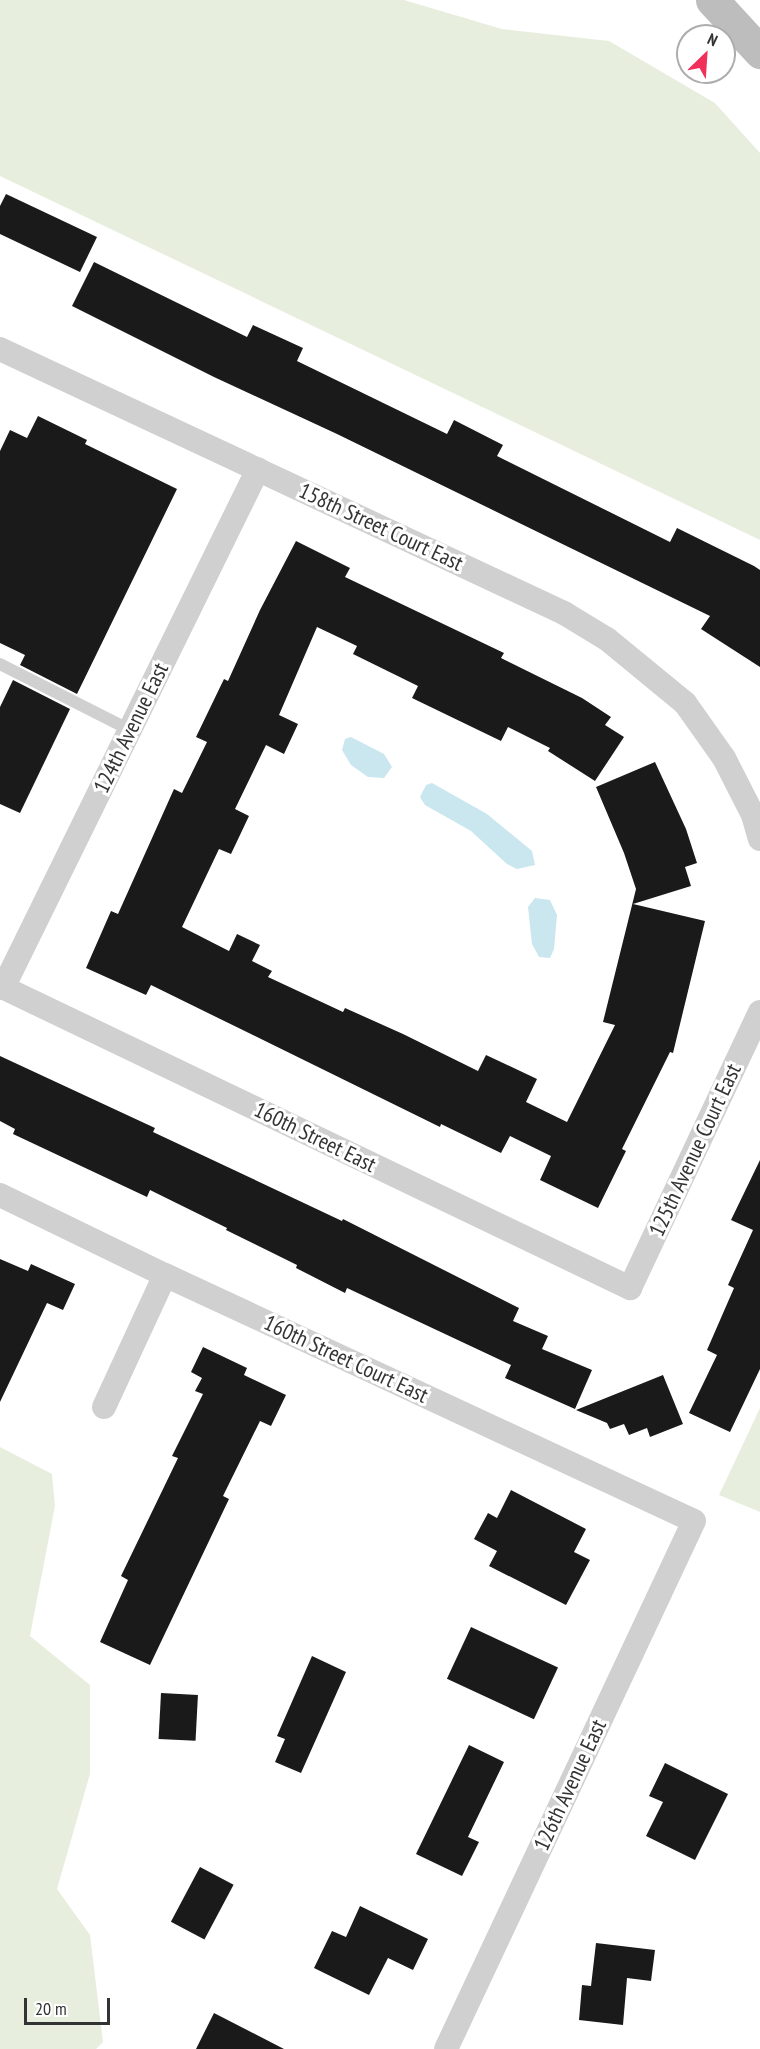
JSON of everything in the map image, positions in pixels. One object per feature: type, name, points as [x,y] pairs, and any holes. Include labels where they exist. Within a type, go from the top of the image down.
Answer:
[{"type":"street","points":[[712,0],[760,52]]},
{"type":"street","name":"158th Street Court East","points":[[0,349],[564,613],[607,639],[685,703],[724,758],[753,815],[760,839]]},
{"type":"street","name":"124th Avenue East","points":[[2,987],[258,469]]},
{"type":"street","name":"160th Street East","points":[[2,987],[630,1288]]},
{"type":"street","name":"125th Avenue Court East","points":[[630,1288],[760,1012]]},
{"type":"street","name":"160th Street Court East","points":[[0,1195],[165,1275],[694,1521]]},
{"type":"street","points":[[104,1407],[165,1275]]},
{"type":"street","name":"126th Avenue East","points":[[446,2049],[694,1521]]},
{"type":"lane","points":[[0,664],[130,730]]},
{"type":"green space","points":[[0,0],[404,0],[502,29],[609,41],[676,80],[676,84],[683,84],[715,103],[760,153],[760,540],[0,176]]},
{"type":"green space","points":[[760,1408],[760,1512],[719,1495]]},
{"type":"green space","points":[[0,1447],[52,1474],[55,1506],[30,1636],[90,1685],[90,1774],[57,1889],[90,1935],[103,2042],[96,2049],[0,2049]]},
{"type":"water","points":[[351,737],[384,754],[392,767],[384,778],[368,777],[351,765],[342,750],[345,739]]},
{"type":"water","points":[[432,783],[487,814],[532,851],[535,865],[517,869],[507,864],[471,831],[425,805],[420,797],[426,785]]},
{"type":"water","points":[[535,898],[550,900],[557,915],[554,949],[550,958],[539,957],[532,944],[528,907]]},
{"type":"building","points":[[6,194],[97,237],[80,272],[0,234],[0,206]]},
{"type":"building","points":[[94,262],[247,337],[253,325],[303,348],[297,361],[447,434],[454,420],[503,445],[497,456],[670,542],[677,528],[754,566],[760,570],[760,667],[701,629],[710,616],[337,434],[214,377],[72,306]]},
{"type":"building","points":[[38,416],[87,440],[85,444],[177,489],[77,694],[20,665],[25,655],[0,643],[0,451],[10,430],[27,438]]},
{"type":"building","points":[[296,541],[350,568],[345,577],[504,653],[501,658],[582,698],[611,717],[605,725],[624,737],[595,781],[548,751],[550,748],[508,727],[501,741],[412,698],[418,686],[353,654],[357,646],[317,627],[279,715],[298,724],[284,754],[266,745],[235,809],[249,816],[231,854],[219,849],[182,927],[229,951],[237,934],[260,945],[252,961],[272,971],[268,977],[343,1012],[345,1008],[478,1071],[486,1055],[537,1079],[526,1102],[567,1122],[615,1025],[603,1022],[636,889],[624,853],[596,787],[655,762],[686,829],[697,863],[685,867],[691,886],[633,904],[705,921],[673,1053],[670,1052],[622,1149],[626,1151],[598,1208],[540,1180],[551,1156],[510,1136],[501,1153],[441,1124],[440,1127],[151,985],[146,995],[86,968],[111,911],[118,914],[174,789],[182,793],[207,742],[196,737],[224,679],[228,681],[260,610]]},
{"type":"building","points":[[13,680],[70,709],[20,813],[0,804],[0,707]]},
{"type":"building","points":[[0,1056],[155,1128],[153,1132],[342,1221],[343,1219],[519,1308],[513,1321],[548,1336],[542,1349],[592,1370],[575,1409],[505,1378],[511,1365],[347,1288],[345,1293],[296,1268],[297,1265],[226,1230],[227,1228],[150,1190],[147,1197],[13,1134],[15,1129],[0,1121]]},
{"type":"building","points":[[760,1160],[760,1369],[730,1432],[689,1413],[717,1355],[707,1350],[734,1288],[728,1285],[753,1230],[731,1220]]},
{"type":"building","points":[[0,1259],[28,1271],[31,1264],[75,1284],[63,1310],[47,1303],[0,1402]]},
{"type":"building","points":[[203,1347],[247,1368],[244,1375],[286,1395],[271,1426],[260,1421],[223,1496],[229,1499],[150,1665],[100,1642],[128,1580],[121,1576],[178,1458],[172,1456],[203,1394],[195,1391],[202,1378],[191,1372]]},
{"type":"building","points":[[663,1375],[683,1424],[650,1437],[647,1428],[629,1435],[624,1424],[610,1429],[607,1423],[576,1410]]},
{"type":"building","points":[[511,1490],[586,1529],[574,1552],[590,1560],[566,1605],[489,1566],[497,1551],[474,1539],[488,1513],[497,1518]]},
{"type":"building","points":[[471,1627],[558,1668],[534,1719],[447,1679]]},
{"type":"building","points":[[312,1656],[346,1672],[301,1773],[275,1762],[285,1739],[277,1736]]},
{"type":"building","points":[[161,1693],[198,1695],[196,1741],[159,1739]]},
{"type":"building","points":[[469,1745],[504,1762],[468,1837],[479,1842],[462,1876],[416,1854]]},
{"type":"building","points":[[665,1763],[728,1794],[695,1860],[646,1836],[663,1802],[649,1796]]},
{"type":"building","points":[[200,1867],[234,1885],[204,1940],[171,1922]]},
{"type":"building","points":[[360,1906],[428,1939],[413,1970],[388,1958],[369,1995],[314,1968],[332,1931],[346,1937]]},
{"type":"building","points":[[596,1943],[655,1950],[651,1981],[627,1978],[623,2025],[579,2020],[582,1985],[591,1986]]},
{"type":"building","points":[[214,2013],[284,2049],[196,2049]]}]
